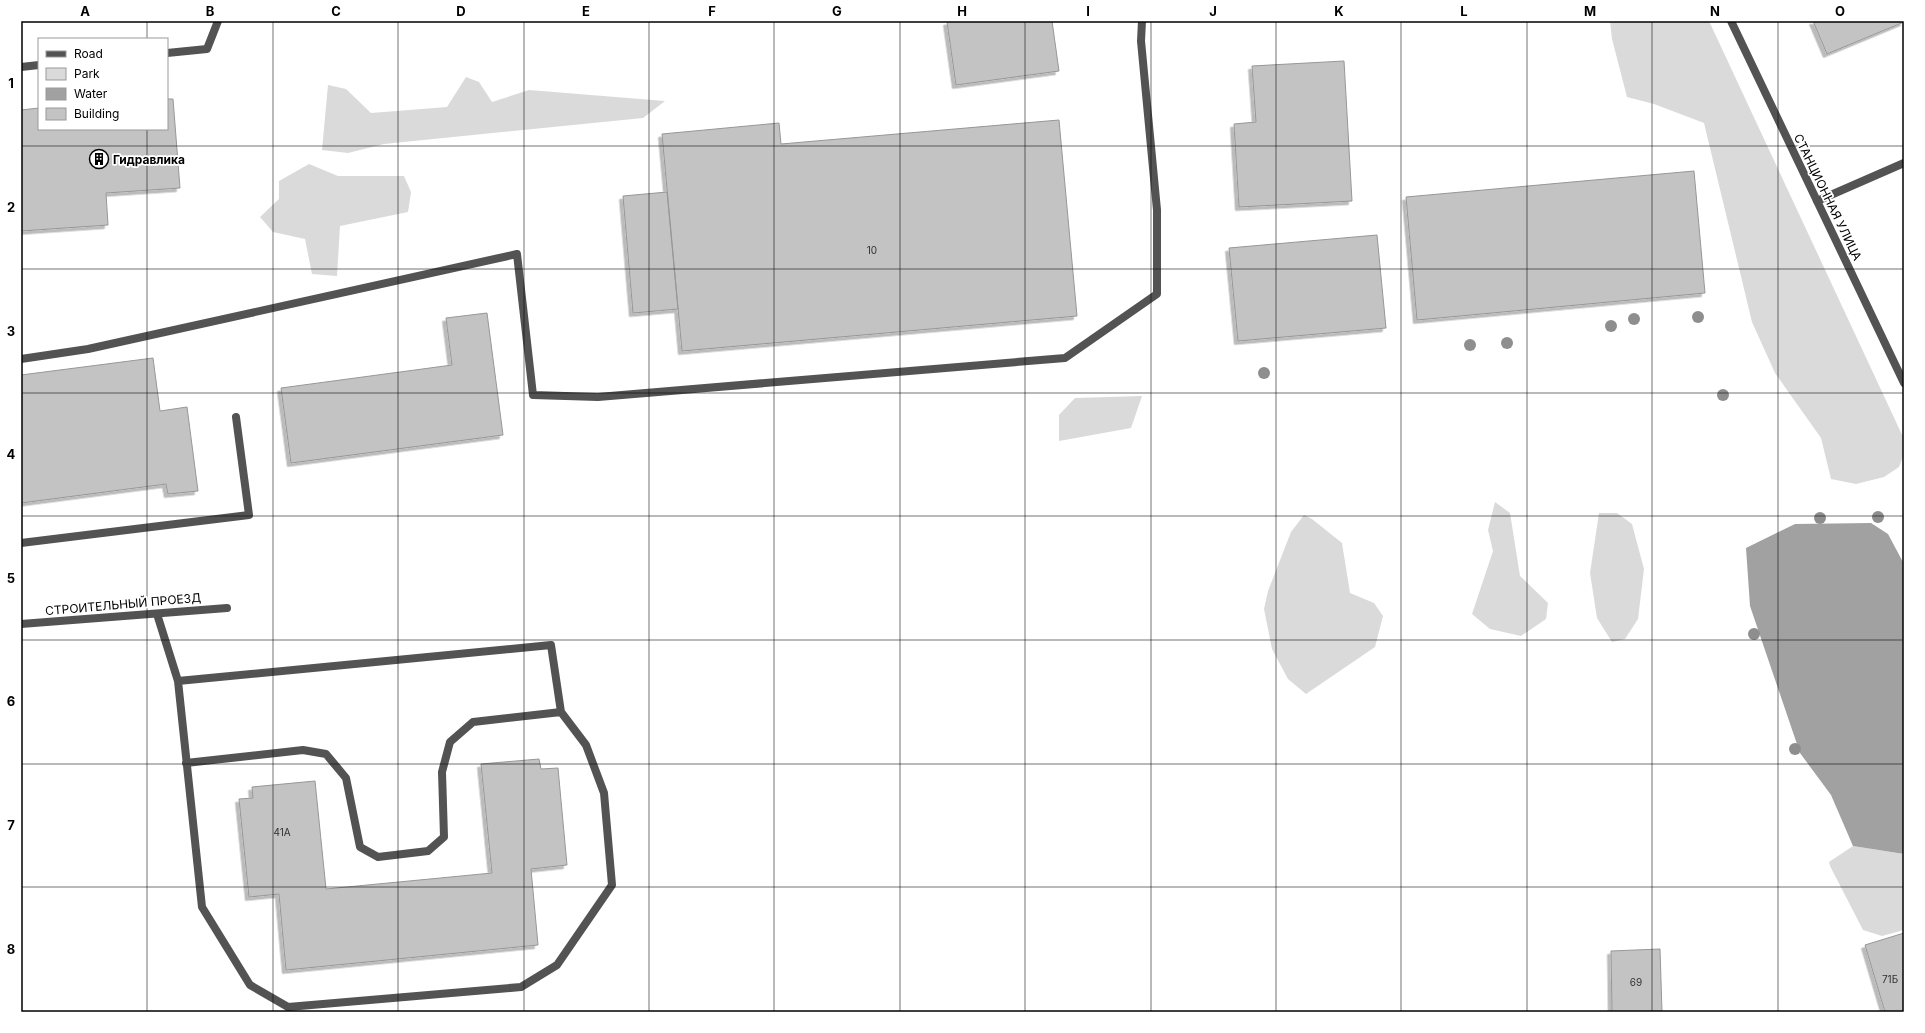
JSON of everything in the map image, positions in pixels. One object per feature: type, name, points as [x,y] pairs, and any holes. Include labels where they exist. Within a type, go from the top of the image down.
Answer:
[{"type":"street","points":[[168,53],[207,49],[218,21]]},
{"type":"street","points":[[21,359],[88,350],[516,254],[533,395],[598,397],[1065,358],[1157,294],[1157,210],[1141,41],[1142,21]]},
{"type":"street","name":"СТАНЦИОННАЯ УЛИЦА","points":[[1731,21],[1904,383]]},
{"type":"street","points":[[21,67],[38,65]]},
{"type":"street","points":[[1816,201],[1904,163]]},
{"type":"street","points":[[21,543],[249,516],[236,417]]},
{"type":"street","name":"СТРОИТЕЛЬНЫЙ ПРОЕЗД","points":[[21,624],[227,608]]},
{"type":"street","points":[[157,614],[178,681],[202,907],[250,985],[288,1007],[522,987],[557,965],[612,885],[604,793],[586,745],[561,712],[551,645],[178,681]]},
{"type":"street","points":[[186,763],[303,750],[326,754],[346,778],[360,847],[378,857],[428,851],[444,837],[442,772],[450,742],[473,722],[561,712]]},
{"type":"green space","points":[[1610,21],[1709,21],[1904,439],[1904,454],[1899,467],[1884,477],[1856,484],[1831,479],[1821,438],[1775,373],[1752,322],[1704,123],[1654,104],[1627,97],[1612,39]]},
{"type":"green space","points":[[466,77],[479,82],[492,102],[529,90],[665,101],[643,118],[384,144],[348,153],[322,150],[328,85],[346,89],[371,113],[447,107]]},
{"type":"green space","points":[[309,164],[338,176],[404,176],[411,192],[408,212],[340,226],[337,276],[312,274],[305,239],[273,232],[260,217],[279,199],[279,181]]},
{"type":"green space","points":[[1142,396],[1131,428],[1059,441],[1059,415],[1075,398]]},
{"type":"green space","points":[[1495,502],[1510,513],[1520,576],[1548,603],[1546,619],[1521,636],[1490,629],[1472,614],[1493,551],[1488,530]]},
{"type":"green space","points":[[1599,513],[1617,513],[1632,524],[1644,569],[1638,619],[1625,639],[1612,642],[1597,618],[1590,573]]},
{"type":"green space","points":[[1304,515],[1312,519],[1342,543],[1350,593],[1374,603],[1383,616],[1375,647],[1306,694],[1288,679],[1272,649],[1264,609],[1268,591],[1291,532]]},
{"type":"green space","points":[[1853,846],[1904,854],[1904,930],[1882,936],[1863,930],[1829,862]]},
{"type":"water","points":[[1871,523],[1888,534],[1904,564],[1904,854],[1853,846],[1831,795],[1800,753],[1750,606],[1746,548],[1795,524]]},
{"type":"building","points":[[1052,21],[1059,71],[956,85],[947,22]]},
{"type":"building","points":[[1813,21],[1904,21],[1904,22],[1827,54]]},
{"type":"building","points":[[1344,61],[1352,201],[1239,207],[1234,124],[1256,122],[1252,66]]},
{"type":"building","name":"Гидравлика","points":[[168,99],[173,99],[180,188],[106,193],[108,225],[21,231],[21,110],[38,108],[38,130],[168,130]]},
{"type":"building","points":[[1059,120],[1077,316],[682,351],[662,134],[779,123],[781,144]]},
{"type":"building","points":[[1694,171],[1705,293],[1417,320],[1406,197]]},
{"type":"building","points":[[667,192],[678,309],[633,313],[623,196]]},
{"type":"building","points":[[1377,235],[1386,328],[1238,341],[1229,248]]},
{"type":"building","points":[[487,313],[503,435],[291,463],[281,388],[452,365],[446,318]]},
{"type":"building","points":[[153,358],[160,411],[187,407],[198,491],[168,494],[166,484],[21,503],[21,375]]},
{"type":"building","points":[[539,759],[541,769],[558,768],[567,865],[531,869],[538,945],[286,970],[279,894],[249,897],[239,799],[253,798],[252,787],[315,781],[326,889],[492,873],[481,764]]},
{"type":"building","points":[[1904,933],[1904,1012],[1885,1012],[1865,945]]},
{"type":"building","points":[[1660,949],[1662,1012],[1612,1012],[1611,951]]},
{"type":"place","name":"Гидравлика","points":[[99,159]]}]
